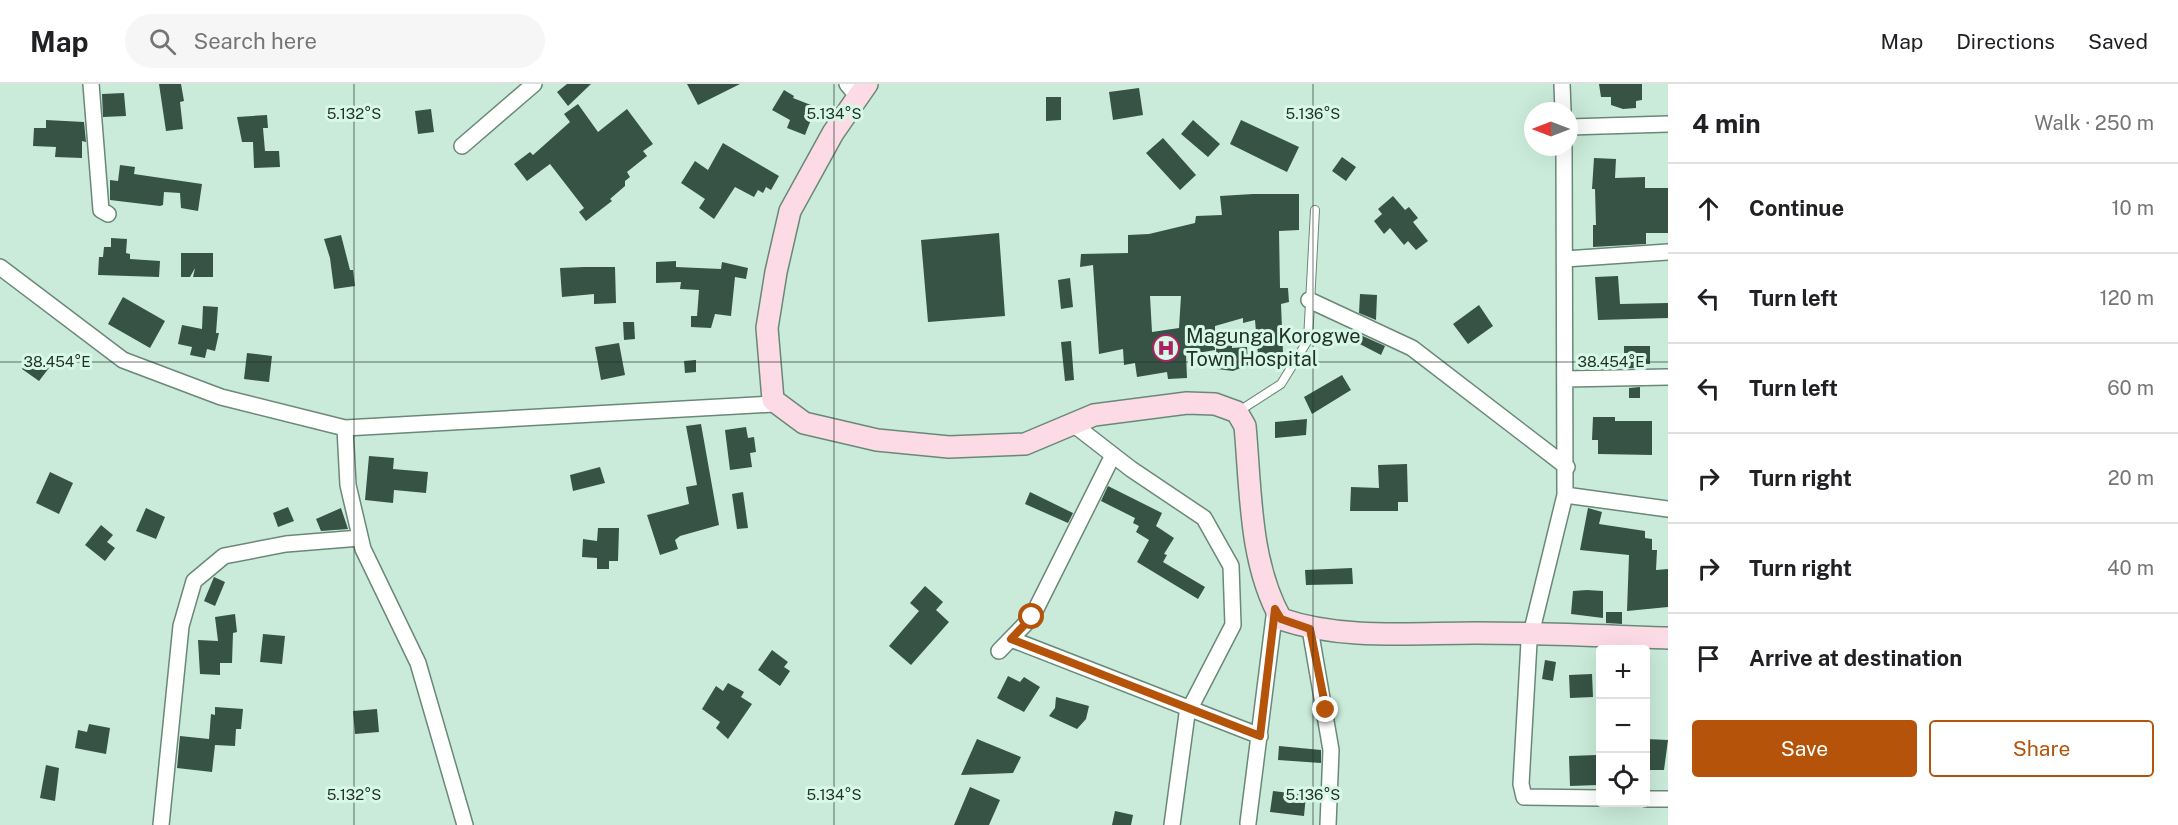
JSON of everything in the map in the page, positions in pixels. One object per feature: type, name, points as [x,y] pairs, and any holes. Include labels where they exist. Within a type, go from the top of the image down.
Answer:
[{"type":"street","points":[[91,84],[101,210],[108,214]]},
{"type":"street","points":[[462,146],[534,84]]},
{"type":"street","points":[[1562,84],[1563,102]]},
{"type":"street","points":[[0,267],[123,360],[221,397],[345,428],[773,404],[767,328],[776,272],[790,211],[857,88]]},
{"type":"street","points":[[1578,127],[1668,124]]},
{"type":"street","points":[[1564,156],[1567,467],[1565,495],[1530,633],[1521,784],[1524,797],[1596,798]]},
{"type":"street","points":[[1565,259],[1668,252]]},
{"type":"street","points":[[1310,300],[1412,348],[1567,467]]},
{"type":"street","points":[[1565,379],[1668,377]]},
{"type":"street","points":[[773,400],[804,423],[877,440],[949,447],[1025,444],[1094,415],[1187,403],[1215,404],[1237,412],[1245,426],[1256,538],[1267,592],[1281,619],[1310,629],[1356,633],[1530,633],[1668,638]]},
{"type":"street","points":[[1073,424],[1113,455],[1204,518],[1231,566],[1233,625],[1190,709],[1172,825]]},
{"type":"street","points":[[345,428],[348,485],[363,549],[418,663],[465,825]]},
{"type":"street","points":[[999,651],[1032,617],[1113,455]]},
{"type":"street","points":[[1565,495],[1668,508]]},
{"type":"street","points":[[161,825],[181,626],[194,581],[224,556],[286,544],[360,538]]},
{"type":"street","points":[[1248,823],[1275,609]]},
{"type":"street","points":[[1310,629],[1331,750],[1328,825]]},
{"type":"street","points":[[1011,639],[1260,736]]},
{"type":"street","points":[[1650,799],[1668,800]]},
{"type":"lane","points":[[1237,412],[1281,384],[1308,340],[1316,210]]},
{"type":"building","points":[[159,84],[181,84],[184,101],[180,102],[183,129],[166,131]]},
{"type":"building","points":[[567,84],[591,84],[568,106],[557,92]]},
{"type":"building","points":[[687,84],[740,84],[698,105]]},
{"type":"building","points":[[1599,84],[1642,84],[1642,100],[1636,101],[1636,108],[1623,109],[1611,105],[1611,97],[1601,97]]},
{"type":"building","points":[[1139,88],[1143,115],[1113,120],[1109,92]]},
{"type":"building","points":[[784,90],[794,96],[793,98],[816,107],[805,135],[787,128],[790,120],[772,110]]},
{"type":"building","points":[[124,93],[126,116],[103,117],[102,94]]},
{"type":"building","points":[[1046,97],[1061,97],[1061,120],[1046,121]]},
{"type":"building","points":[[578,104],[598,132],[627,109],[653,144],[643,151],[647,156],[627,172],[630,177],[625,181],[625,186],[610,199],[612,201],[586,221],[579,212],[584,208],[550,164],[527,181],[514,164],[530,152],[533,155],[570,122],[564,114]]},
{"type":"building","points":[[431,109],[434,132],[418,134],[415,111]]},
{"type":"building","points":[[267,115],[268,128],[263,128],[265,151],[279,151],[280,167],[254,168],[253,142],[242,142],[237,117]]},
{"type":"building","points":[[46,120],[84,122],[86,142],[82,141],[82,158],[55,157],[56,147],[33,146],[34,128],[46,128]]},
{"type":"building","points":[[1193,120],[1220,144],[1208,157],[1181,134]]},
{"type":"building","points":[[1241,120],[1299,147],[1287,172],[1230,144]]},
{"type":"building","points":[[1163,138],[1196,175],[1180,190],[1146,153]]},
{"type":"building","points":[[723,143],[779,176],[771,190],[766,187],[763,193],[758,190],[754,197],[735,187],[714,219],[699,208],[705,199],[681,183],[695,161],[708,170]]},
{"type":"building","points":[[1342,157],[1356,167],[1346,181],[1332,171]]},
{"type":"building","points":[[1594,158],[1616,159],[1615,178],[1645,177],[1645,188],[1668,188],[1668,233],[1646,233],[1646,244],[1593,247],[1593,225],[1596,225],[1595,189],[1592,189]]},
{"type":"building","points":[[120,165],[135,167],[134,174],[202,184],[198,211],[181,208],[180,193],[164,192],[163,205],[160,206],[110,200],[110,180],[118,181]]},
{"type":"building","points":[[1299,194],[1299,230],[1279,231],[1280,288],[1288,288],[1289,302],[1281,304],[1283,353],[1258,355],[1255,320],[1243,323],[1243,318],[1215,326],[1215,350],[1186,355],[1187,378],[1168,379],[1167,372],[1137,377],[1135,363],[1124,365],[1123,349],[1099,354],[1093,265],[1080,267],[1081,254],[1128,253],[1128,235],[1149,234],[1195,223],[1196,216],[1222,215],[1220,196]],"holes":[[[1150,296],[1181,296],[1179,328],[1152,332]]]},
{"type":"building","points":[[1393,196],[1405,210],[1409,207],[1418,218],[1413,222],[1428,241],[1416,250],[1408,241],[1404,245],[1390,228],[1384,234],[1374,221],[1382,214],[1378,209]]},
{"type":"building","points":[[999,233],[1005,316],[928,322],[921,240]]},
{"type":"building","points":[[341,235],[350,270],[353,270],[355,286],[334,289],[330,258],[324,239]]},
{"type":"building","points":[[111,238],[127,239],[126,253],[130,254],[130,259],[160,261],[159,277],[98,275],[99,257],[103,257],[104,247],[111,247]]},
{"type":"building","points":[[181,253],[213,253],[213,277],[193,277],[195,268],[190,277],[181,277]]},
{"type":"building","points":[[676,261],[676,267],[721,269],[722,262],[748,268],[746,279],[735,277],[731,316],[715,314],[711,328],[691,327],[691,316],[697,316],[699,290],[680,289],[681,282],[656,283],[656,262]]},
{"type":"building","points":[[615,267],[616,303],[594,304],[594,294],[562,297],[560,268]]},
{"type":"building","points":[[1618,276],[1620,304],[1668,303],[1668,318],[1598,320],[1595,277]]},
{"type":"building","points":[[1070,278],[1073,307],[1061,309],[1058,280]]},
{"type":"building","points":[[1360,294],[1377,295],[1376,320],[1359,313]]},
{"type":"building","points":[[123,297],[165,321],[150,348],[108,324]]},
{"type":"building","points":[[1479,305],[1493,326],[1468,344],[1453,324]]},
{"type":"building","points":[[203,306],[218,307],[216,333],[219,333],[215,351],[207,349],[205,358],[190,355],[192,347],[178,344],[182,325],[202,329]]},
{"type":"building","points":[[623,322],[634,322],[635,339],[624,340]]},
{"type":"building","points":[[1356,333],[1385,346],[1381,355],[1352,340]]},
{"type":"building","points":[[1071,341],[1074,380],[1065,381],[1061,342]]},
{"type":"building","points":[[619,343],[625,375],[601,380],[595,347]]},
{"type":"building","points":[[1232,345],[1232,348],[1247,347],[1248,365],[1233,371],[1217,369],[1216,347]]},
{"type":"building","points":[[1624,346],[1650,346],[1650,364],[1640,364],[1640,368],[1624,368]]},
{"type":"building","points":[[247,353],[272,356],[269,382],[244,379]]},
{"type":"building","points":[[31,355],[49,368],[39,381],[22,369]]},
{"type":"building","points":[[696,360],[696,372],[685,373],[684,361]]},
{"type":"building","points":[[1342,375],[1351,390],[1312,414],[1304,397]]},
{"type":"building","points":[[1640,387],[1640,398],[1629,398],[1629,388]]},
{"type":"building","points":[[1593,417],[1615,417],[1615,421],[1652,421],[1652,455],[1598,454],[1598,440],[1592,440]]},
{"type":"building","points":[[1307,419],[1306,435],[1275,438],[1275,422]]},
{"type":"building","points":[[701,424],[719,525],[680,536],[675,540],[678,549],[660,555],[647,515],[689,504],[686,487],[697,485],[686,426]]},
{"type":"building","points":[[746,427],[748,438],[754,437],[756,452],[750,453],[752,467],[730,470],[725,430]]},
{"type":"building","points":[[369,456],[394,458],[393,469],[428,472],[426,493],[394,490],[393,503],[365,500]]},
{"type":"building","points":[[1407,464],[1408,502],[1398,502],[1398,511],[1350,511],[1351,487],[1379,488],[1378,465]]},
{"type":"building","points":[[600,467],[605,483],[573,491],[570,475]]},
{"type":"building","points":[[50,472],[73,483],[59,514],[36,503]]},
{"type":"building","points":[[1108,486],[1162,513],[1156,526],[1174,538],[1164,554],[1167,555],[1163,562],[1205,587],[1198,599],[1137,562],[1149,540],[1136,532],[1139,526],[1133,523],[1135,518],[1101,501]]},
{"type":"building","points":[[743,492],[748,528],[737,529],[732,494]]},
{"type":"building","points":[[1030,492],[1073,513],[1068,523],[1025,504]]},
{"type":"building","points":[[288,507],[294,521],[278,527],[273,513]]},
{"type":"building","points":[[146,508],[165,517],[156,539],[136,531]]},
{"type":"building","points":[[341,508],[348,529],[321,531],[316,519]]},
{"type":"building","points":[[1588,508],[1602,512],[1599,524],[1645,531],[1645,538],[1652,539],[1652,550],[1657,550],[1656,570],[1668,569],[1668,607],[1627,611],[1629,555],[1580,550]]},
{"type":"building","points":[[101,525],[113,535],[107,542],[115,548],[105,561],[85,545]]},
{"type":"building","points":[[598,528],[619,528],[618,561],[609,561],[609,569],[597,569],[597,558],[582,557],[583,539],[597,541]]},
{"type":"building","points":[[1352,568],[1353,584],[1306,585],[1305,570]]},
{"type":"building","points":[[214,577],[225,582],[215,606],[204,601]]},
{"type":"building","points":[[925,586],[943,602],[936,610],[949,622],[911,665],[889,646],[919,611],[910,603]]},
{"type":"building","points":[[1573,591],[1603,591],[1603,618],[1571,614]]},
{"type":"building","points":[[1606,612],[1622,612],[1622,624],[1606,623]]},
{"type":"building","points":[[235,614],[237,632],[233,633],[232,663],[220,663],[220,675],[200,674],[198,640],[218,641],[215,617]]},
{"type":"building","points":[[263,634],[285,636],[282,664],[260,662]]},
{"type":"building","points":[[772,650],[788,662],[784,667],[790,671],[780,686],[758,670]]},
{"type":"building","points":[[1545,660],[1556,662],[1553,681],[1542,679]]},
{"type":"building","points":[[1592,674],[1593,697],[1570,698],[1569,675]]},
{"type":"building","points":[[1008,676],[1020,682],[1024,677],[1040,687],[1024,712],[997,698]]},
{"type":"building","points":[[728,683],[744,692],[741,697],[752,704],[728,739],[716,728],[720,722],[702,709],[716,686],[723,691]]},
{"type":"building","points":[[1056,697],[1089,706],[1086,719],[1077,729],[1049,716],[1055,708]]},
{"type":"building","points":[[215,707],[243,709],[241,729],[236,729],[235,746],[215,745],[212,772],[177,768],[180,736],[209,739],[211,714],[215,715]]},
{"type":"building","points":[[377,709],[379,732],[355,734],[353,711]]},
{"type":"building","points":[[89,724],[110,728],[106,754],[75,748],[78,730],[87,732]]},
{"type":"building","points":[[977,739],[1021,757],[1013,773],[961,775]]},
{"type":"building","points":[[1650,739],[1668,740],[1664,770],[1650,770]]},
{"type":"building","points":[[1279,746],[1321,750],[1321,763],[1278,760]]},
{"type":"building","points":[[1596,755],[1596,785],[1570,786],[1569,756]]},
{"type":"building","points":[[46,765],[59,768],[55,801],[40,798]]},
{"type":"building","points":[[970,787],[1000,800],[989,825],[954,825]]},
{"type":"building","points":[[1273,791],[1306,795],[1304,816],[1270,812]]},
{"type":"building","points":[[1115,811],[1133,815],[1131,825],[1112,825]]},
{"type":"place","name":"Magunga Korogwe Town Hospital","points":[[1166,348]]},
{"type":"route","points":[[1032,617],[1011,639],[1260,736],[1275,609],[1281,619],[1310,629],[1326,710]]}]
